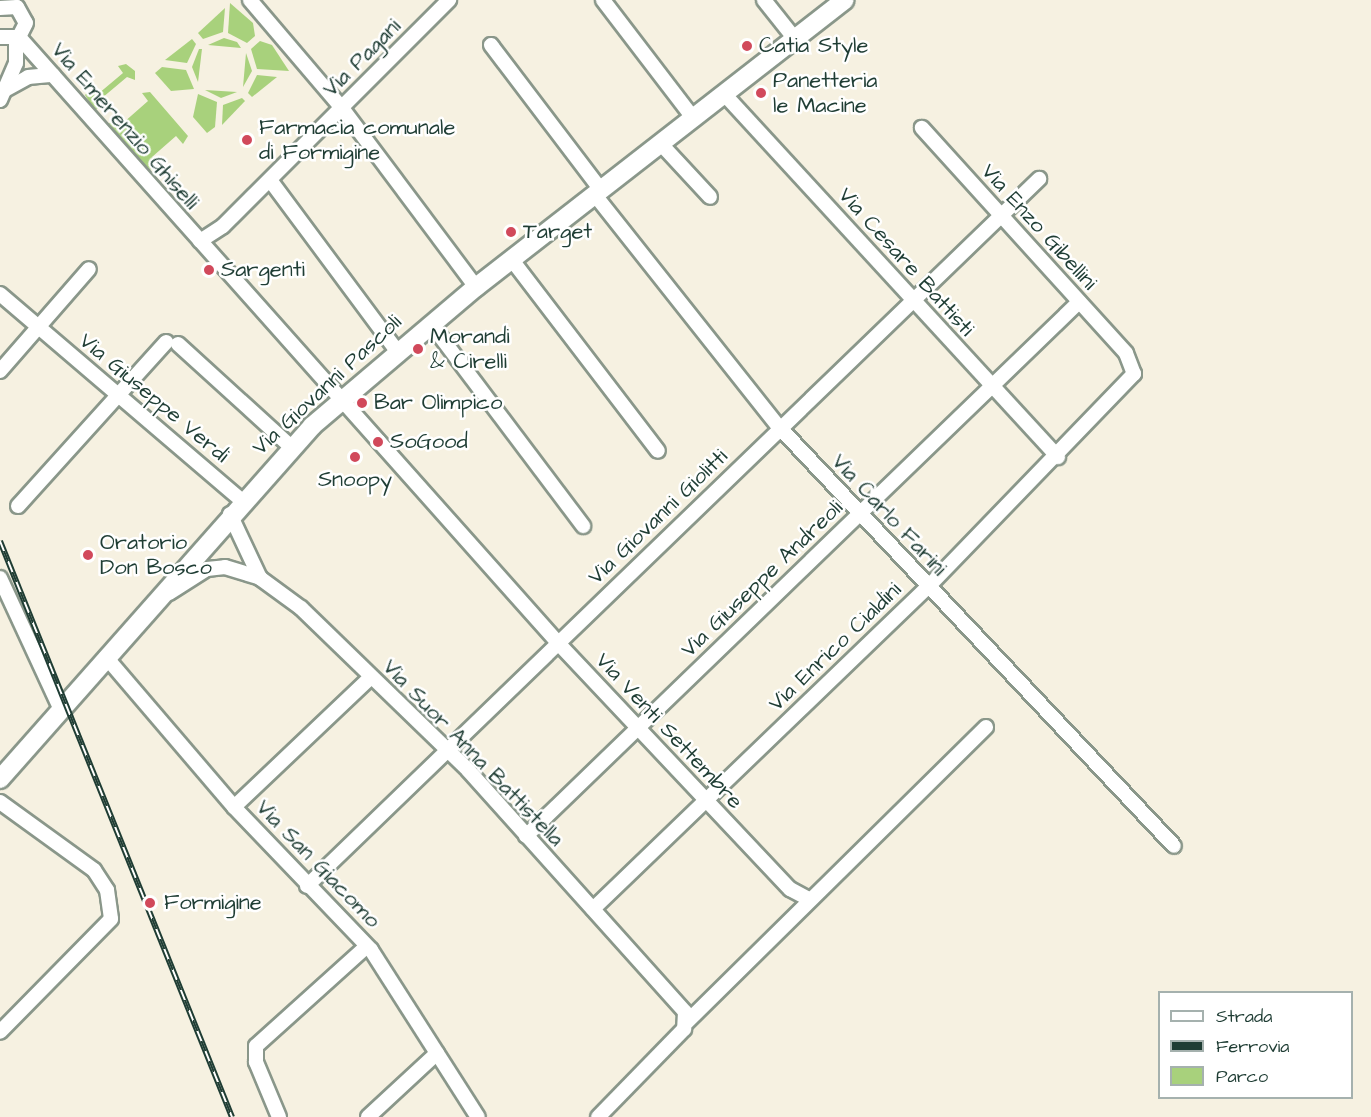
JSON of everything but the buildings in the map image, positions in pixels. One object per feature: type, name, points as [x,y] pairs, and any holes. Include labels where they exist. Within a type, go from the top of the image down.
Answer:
[{"type":"street","points":[[250,0],[342,108],[476,287]]},
{"type":"street","name":"Via Pagani","points":[[200,241],[213,235],[270,180],[449,0]]},
{"type":"street","points":[[603,0],[694,119]]},
{"type":"street","points":[[764,0],[795,39]]},
{"type":"street","name":"Via Giovanni Pascoli","points":[[0,779],[236,507],[291,447],[338,402],[476,287],[845,0]]},
{"type":"street","points":[[2,95],[16,63],[17,37],[26,19],[6,4]]},
{"type":"street","points":[[0,37],[17,37]]},
{"type":"street","name":"Via Emerenzio Ghiselli","points":[[17,37],[200,241],[338,402]]},
{"type":"street","name":"Via Carlo Farini","points":[[491,45],[598,193],[780,428],[927,588],[1174,846]]},
{"type":"street","points":[[2,95],[28,77],[53,75]]},
{"type":"street","name":"Via Cesare Battisti","points":[[725,95],[990,386],[1058,457]]},
{"type":"street","name":"Via Enzo Gibellini","points":[[922,128],[1126,353]]},
{"type":"street","points":[[661,144],[710,197]]},
{"type":"street","name":"Via Giovanni Giolitti","points":[[307,886],[1000,214],[1039,179]]},
{"type":"street","points":[[270,180],[397,351]]},
{"type":"street","points":[[512,260],[658,451]]},
{"type":"street","points":[[0,371],[89,269]]},
{"type":"street","name":"Via Giuseppe Verdi","points":[[0,294],[119,395],[236,507]]},
{"type":"street","name":"Via Giuseppe Andreoli","points":[[526,836],[1078,302]]},
{"type":"street","points":[[431,324],[582,526]]},
{"type":"street","points":[[18,506],[119,395],[172,343],[291,447]]},
{"type":"street","name":"Via Enrico Cialdini","points":[[592,909],[927,588],[1124,389],[1134,374],[1126,353]]},
{"type":"street","name":"Via Venti Settembre","points":[[338,402],[558,644],[705,801],[790,889],[809,899]]},
{"type":"street","points":[[236,507],[260,578]]},
{"type":"street","points":[[210,537],[213,567]]},
{"type":"street","points":[[152,604],[213,567],[260,578]]},
{"type":"street","points":[[0,578],[62,705]]},
{"type":"street","name":"Via Suor Anna Battistella","points":[[260,578],[308,615],[446,751],[685,1012],[687,1023]]},
{"type":"street","name":"Via San Giacomo","points":[[106,657],[234,807],[307,886],[367,946],[478,1117]]},
{"type":"street","points":[[234,807],[371,677]]},
{"type":"street","points":[[598,1117],[809,899],[986,727]]},
{"type":"street","points":[[0,802],[94,870],[107,890],[111,919],[0,1032]]},
{"type":"street","points":[[279,1117],[253,1052],[256,1046],[367,946]]},
{"type":"street","points":[[368,1117],[437,1053]]},
{"type":"green space","points":[[230,3],[253,23],[255,36],[247,43],[228,33]]},
{"type":"green space","points":[[225,8],[223,32],[203,39],[198,33]]},
{"type":"green space","points":[[224,38],[237,42],[241,48],[208,45]]},
{"type":"green space","points":[[192,39],[196,44],[187,63],[165,60]]},
{"type":"green space","points":[[260,41],[272,45],[289,71],[257,69],[251,49]]},
{"type":"green space","points":[[199,49],[202,49],[198,82],[192,67]]},
{"type":"green space","points":[[246,53],[252,71],[243,87]]},
{"type":"green space","points":[[126,64],[135,71],[135,80],[127,77],[102,98],[107,105],[94,110],[85,95],[93,87],[98,94],[123,73],[118,66]]},
{"type":"green space","points":[[162,67],[186,70],[194,89],[171,91],[155,73]]},
{"type":"green space","points":[[257,75],[277,77],[252,97],[248,93]]},
{"type":"green space","points":[[205,90],[237,92],[221,98]]},
{"type":"green space","points":[[150,92],[188,136],[183,144],[176,136],[152,157],[159,165],[148,171],[108,125],[116,115],[123,123],[148,101],[142,93]]},
{"type":"green space","points":[[198,94],[217,102],[215,127],[207,133],[193,117]]},
{"type":"green space","points":[[242,98],[245,101],[222,125],[223,105]]},
{"type":"railway","points":[[0,541],[232,1117]]},
{"type":"place","name":"Catia Style","points":[[747,46]]},
{"type":"place","name":"Panetteria le Macine","points":[[761,93]]},
{"type":"place","name":"Farmacia comunale di Formigine","points":[[247,140]]},
{"type":"place","name":"Target","points":[[511,232]]},
{"type":"place","name":"Sargenti","points":[[209,270]]},
{"type":"place","name":"Morandi & Cirelli","points":[[418,349]]},
{"type":"place","name":"Bar Olimpico","points":[[362,403]]},
{"type":"place","name":"SoGood","points":[[378,442]]},
{"type":"place","name":"Snoopy","points":[[355,457]]},
{"type":"place","name":"Oratorio Don Bosco","points":[[88,555]]},
{"type":"place","name":"Formigine","points":[[150,903]]}]
